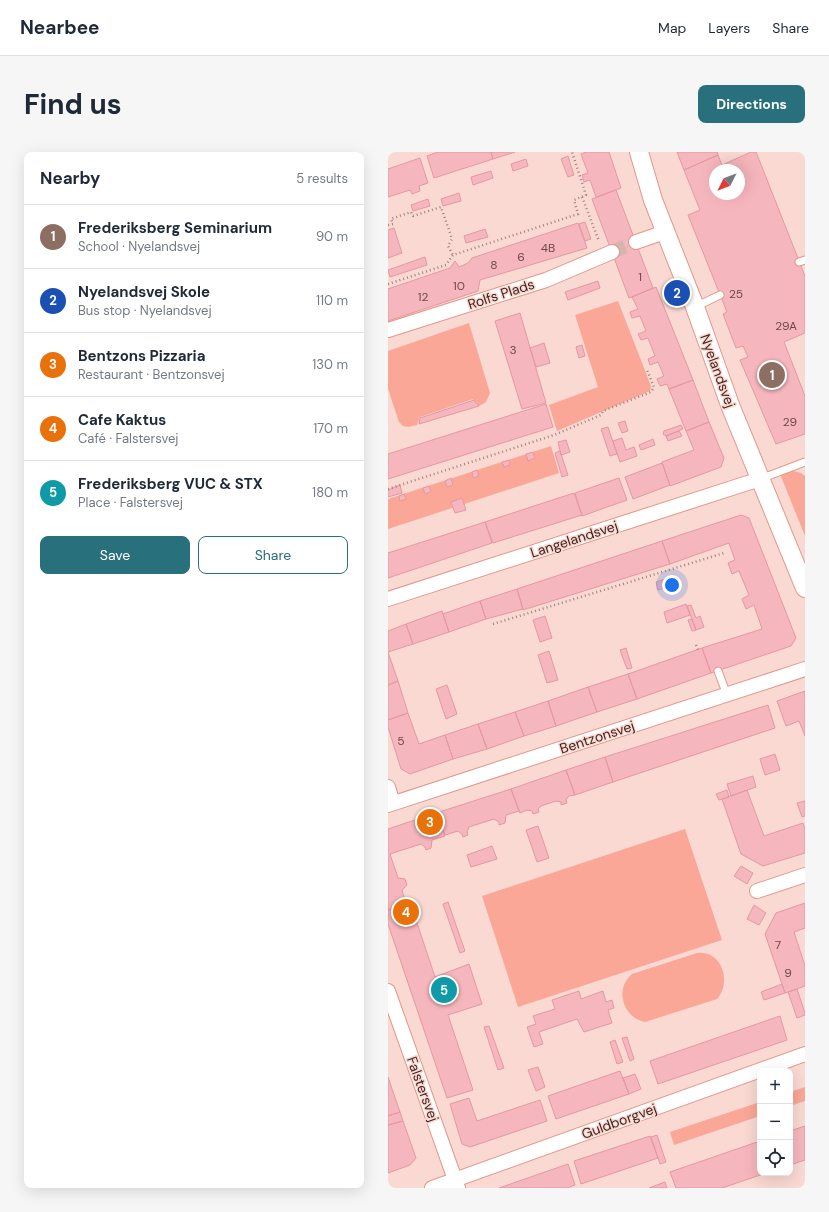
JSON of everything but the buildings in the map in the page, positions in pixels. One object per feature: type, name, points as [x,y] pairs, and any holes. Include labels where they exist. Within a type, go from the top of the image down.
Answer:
[{"type":"street","name":"Nyelandsvej","points":[[639,152],[665,232],[695,307],[730,405],[805,588]]},
{"type":"street","points":[[636,242],[665,232]]},
{"type":"street","name":"Rolfs Plads","points":[[388,330],[546,280],[608,253]]},
{"type":"street","name":"Langelandsvej","points":[[388,599],[760,479]]},
{"type":"street","name":"Bentzonsvej","points":[[391,804],[805,669]]},
{"type":"street","points":[[388,787],[391,804]]},
{"type":"street","points":[[757,891],[805,875]]},
{"type":"street","name":"Falstersvej","points":[[388,991],[392,1014],[456,1184]]},
{"type":"street","name":"Guldborgvej","points":[[432,1188],[456,1184],[805,1054]]},
{"type":"lane","points":[[695,307],[720,295]]},
{"type":"lane","points":[[760,479],[805,462]]},
{"type":"lane","points":[[718,671],[726,695]]},
{"type":"path","points":[[388,284],[446,265],[452,255],[578,214],[574,200],[586,195],[572,152]]},
{"type":"path","points":[[582,197],[608,253]]},
{"type":"path","points":[[388,225],[393,224],[392,219],[411,212],[413,216],[441,207],[452,239],[448,246],[452,255]]},
{"type":"path","points":[[388,488],[554,435],[601,415],[603,411],[651,392],[654,387],[647,370]]},
{"type":"path","points":[[493,624],[724,552]]},
{"type":"path","points":[[696,645],[698,650]]},
{"type":"shaded area","points":[[618,301],[651,386],[650,391],[557,431],[549,405],[598,387],[575,315]]},
{"type":"shaded area","points":[[469,323],[490,393],[486,402],[479,406],[473,399],[420,417],[417,425],[408,427],[403,426],[399,422],[388,389],[388,351]]},
{"type":"shaded area","points":[[551,446],[559,473],[388,529],[388,499]]},
{"type":"shaded area","points":[[790,470],[801,473],[805,476],[805,536],[780,474]]},
{"type":"shaded area","points":[[685,829],[722,940],[518,1007],[482,896]]},
{"type":"shaded area","points":[[697,953],[706,953],[713,957],[722,968],[724,984],[717,999],[645,1022],[631,1015],[626,1009],[622,995],[626,980],[632,974]]},
{"type":"shaded area","points":[[805,1087],[805,1101],[793,1105],[793,1091]]},
{"type":"shaded area","points":[[757,1103],[757,1117],[674,1145],[670,1132]]},
{"type":"tunnel","points":[[612,252],[636,242]]},
{"type":"place","name":"Nyelandsvej Skole","points":[[677,293]]},
{"type":"place","name":"Frederiksberg Seminarium","points":[[772,375]]},
{"type":"place","name":"Bentzons Pizzaria","points":[[430,822]]},
{"type":"place","name":"Cafe Kaktus","points":[[406,912]]},
{"type":"place","name":"Frederiksberg VUC & STX","points":[[444,990]]}]
